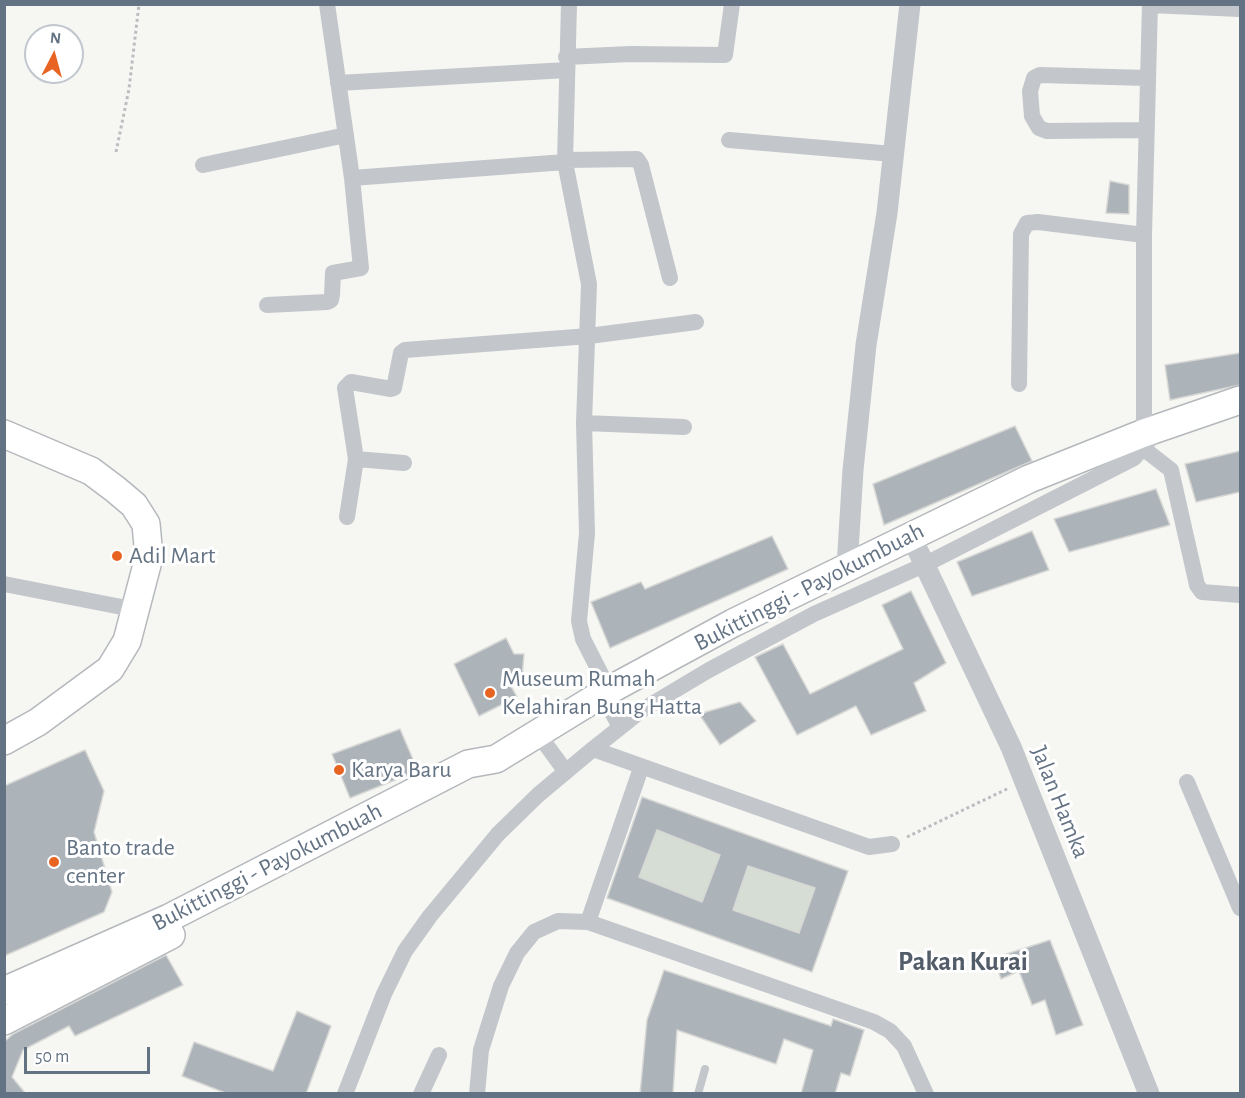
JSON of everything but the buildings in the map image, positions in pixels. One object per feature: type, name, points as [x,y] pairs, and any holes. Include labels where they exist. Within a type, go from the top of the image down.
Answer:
[{"type":"main road","name":"Bukittinggi - Payokumbuah","points":[[4,991],[169,918],[468,764],[496,759],[606,692],[733,623],[1029,479],[1150,436],[1240,400]]},
{"type":"main road","points":[[4,434],[90,471],[134,505],[146,524],[149,557],[137,610],[127,641],[110,669],[38,722],[4,741]]},
{"type":"main road","points":[[4,1021],[472,778],[496,759]]},
{"type":"street","points":[[267,305],[327,302],[331,300],[333,273],[361,268],[352,178],[327,4]]},
{"type":"street","points":[[569,4],[565,161],[588,273],[589,336],[585,423],[587,533],[579,621],[583,639],[621,727]]},
{"type":"street","points":[[338,83],[566,63],[630,54],[725,55],[732,4]]},
{"type":"street","points":[[847,567],[862,379],[893,154],[910,4]]},
{"type":"street","points":[[1240,9],[1150,5],[1144,235],[1150,436],[1171,470],[1197,585],[1202,592],[1240,595]]},
{"type":"street","points":[[1146,130],[1047,131],[1039,128],[1032,116],[1030,91],[1034,78],[1040,75],[1147,78]]},
{"type":"street","points":[[203,165],[346,135]]},
{"type":"street","points":[[729,140],[893,154]]},
{"type":"street","points":[[352,178],[565,161],[637,159],[641,165],[670,278]]},
{"type":"street","points":[[1019,384],[1021,234],[1027,223],[1038,222],[1144,235]]},
{"type":"street","points":[[347,517],[356,459],[345,388],[351,382],[387,390],[394,388],[401,353],[405,350],[589,336],[696,322]]},
{"type":"street","points":[[585,423],[684,427]]},
{"type":"street","points":[[345,1094],[384,994],[405,951],[430,916],[498,834],[593,749],[642,710],[709,670],[804,619],[924,565],[1134,458],[1150,436]]},
{"type":"street","points":[[356,459],[404,463]]},
{"type":"street","name":"Jalan Hamka","points":[[911,536],[1024,781],[1149,1094]]},
{"type":"street","points":[[4,584],[137,610]]},
{"type":"street","points":[[538,735],[566,772]]},
{"type":"street","points":[[593,749],[641,768],[869,847],[892,844]]},
{"type":"street","points":[[588,922],[641,768]]},
{"type":"street","points":[[1187,782],[1240,904]]},
{"type":"street","points":[[477,1094],[481,1050],[489,1018],[517,953],[534,932],[558,921],[588,922],[873,1022],[890,1031],[904,1046],[926,1094]]},
{"type":"street","points":[[421,1094],[439,1054]]},
{"type":"lane","points":[[698,1094],[705,1069]]},
{"type":"path","points":[[116,152],[129,89],[139,4]]},
{"type":"path","points":[[892,844],[1024,781]]},
{"type":"shaded area","points":[[657,830],[720,855],[702,902],[639,877]]},
{"type":"shaded area","points":[[748,866],[815,888],[799,933],[733,910]]},
{"type":"place","name":"Adil Mart","points":[[117,556]]},
{"type":"place","name":"Museum Rumah Kelahiran Bung Hatta","points":[[490,693]]},
{"type":"place","name":"Karya Baru","points":[[339,770]]},
{"type":"place","name":"Banto trade center","points":[[54,862]]},
{"type":"district","name":"Pakan Kurai","points":[[963,962]]}]
